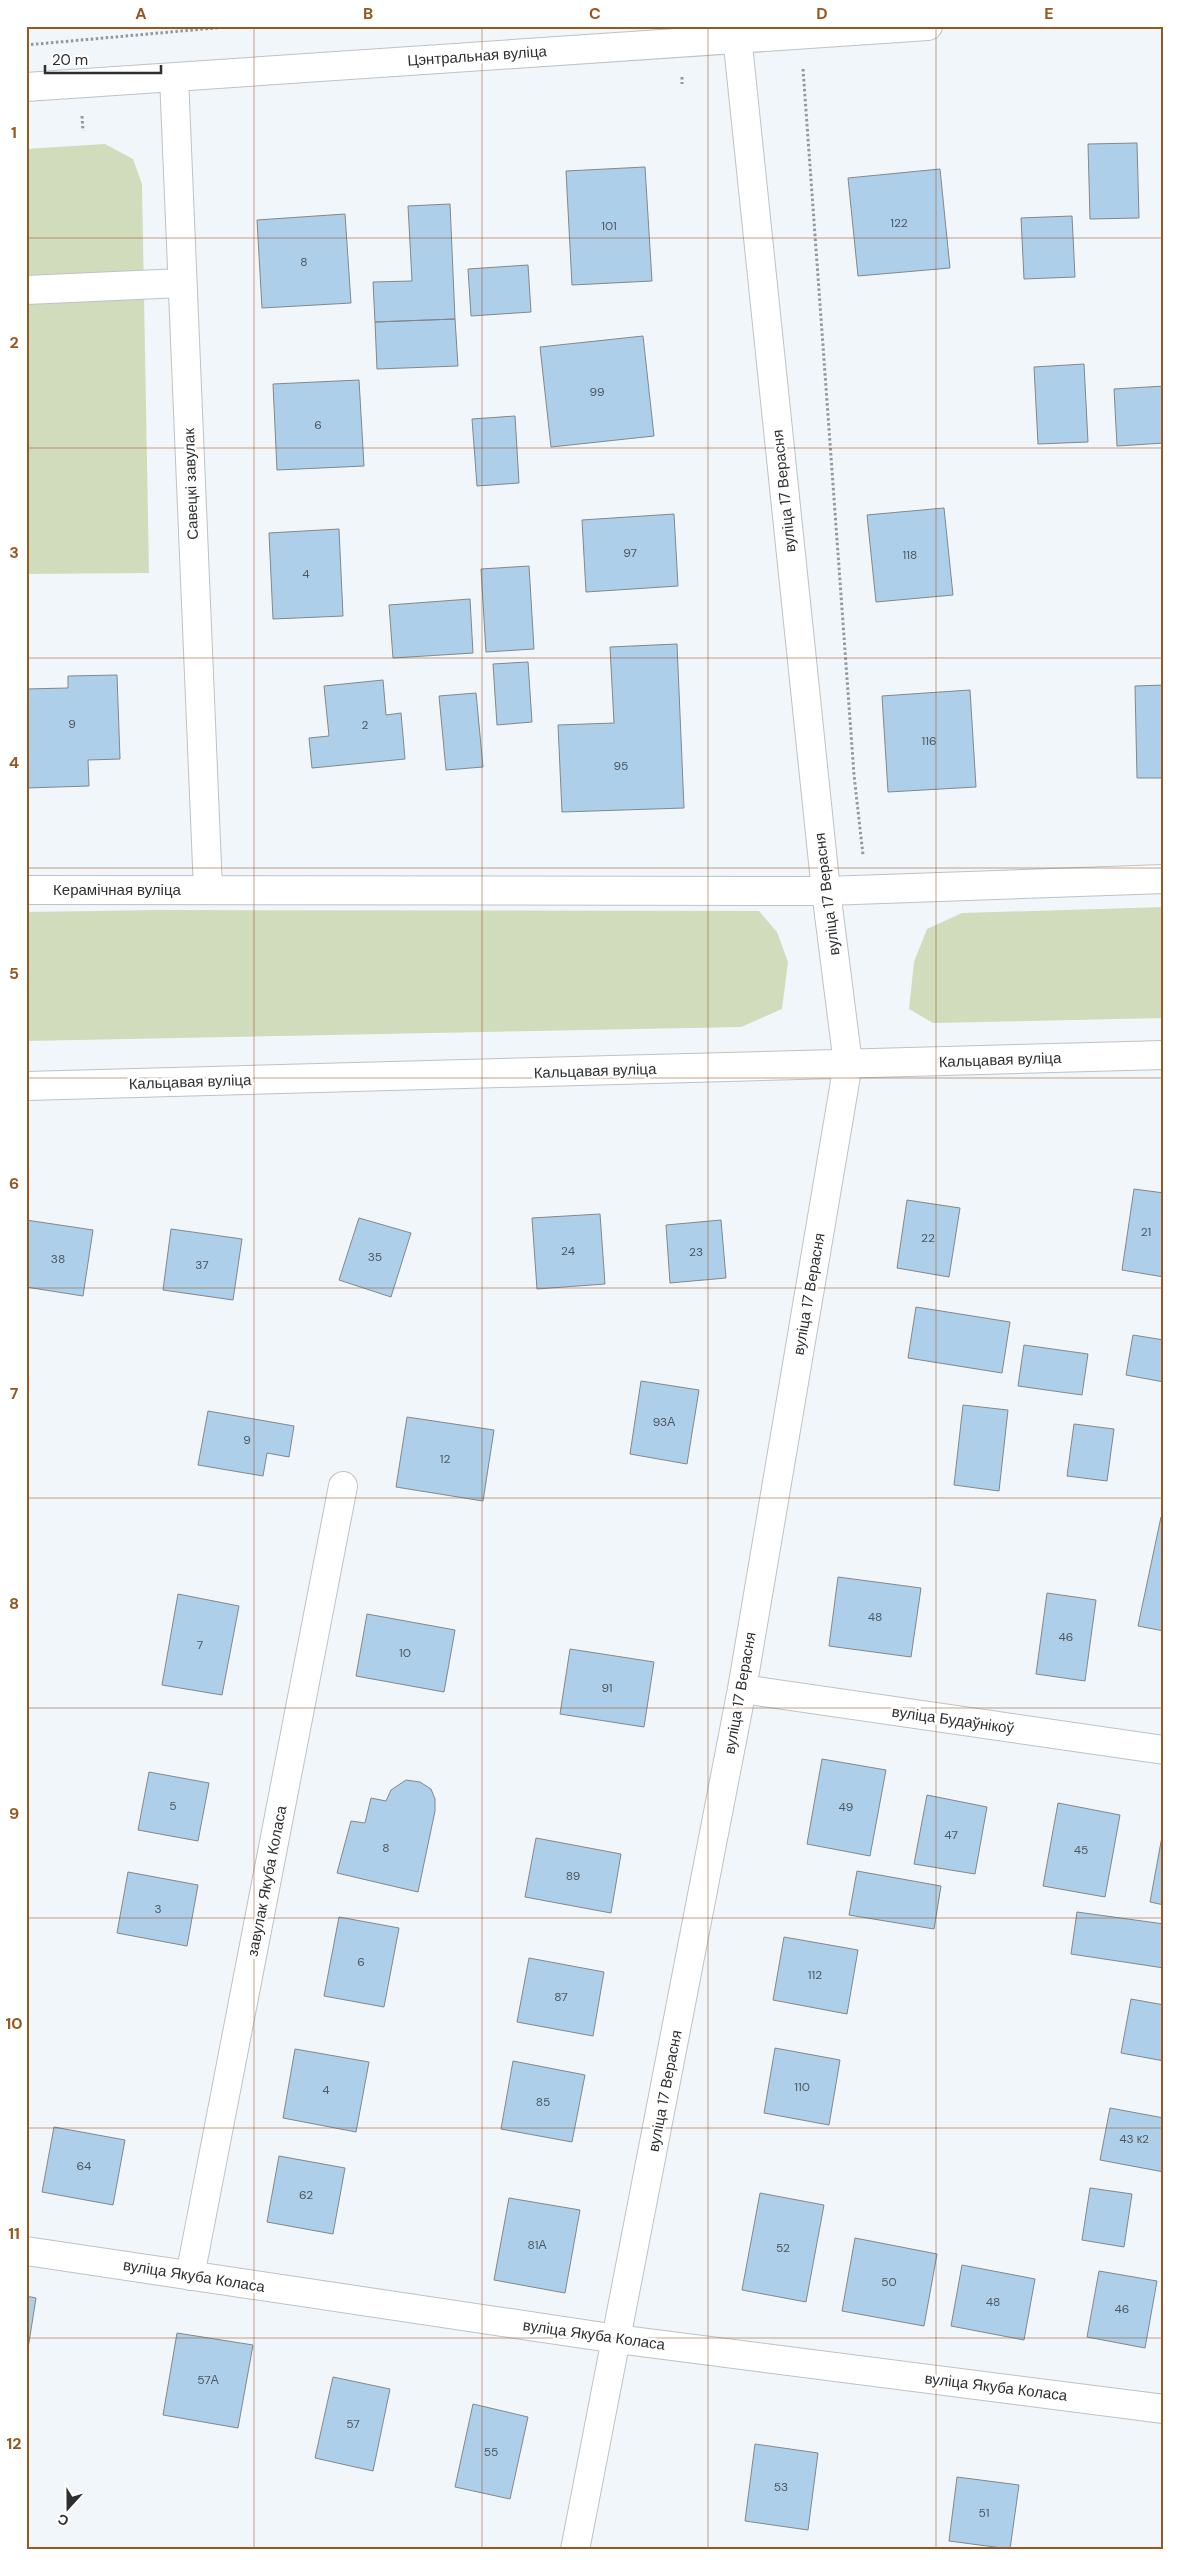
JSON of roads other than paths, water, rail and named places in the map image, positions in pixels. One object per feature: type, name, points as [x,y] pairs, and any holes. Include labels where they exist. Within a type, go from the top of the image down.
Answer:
[{"type":"street","name":"Цэнтральная вуліца","points":[[26,87],[736,32],[800,34],[928,26]]},
{"type":"street","name":"вуліца 17 Верасня","points":[[575,2550],[742,1689],[848,1064],[826,891],[736,32]]},
{"type":"street","name":"Савецкі завулак","points":[[174,77],[208,890]]},
{"type":"street","points":[[26,290],[182,283]]},
{"type":"street","name":"Керамічная вуліца","points":[[26,890],[826,891],[1164,879]]},
{"type":"street","name":"Кальцавая вуліца","points":[[26,1086],[1164,1055]]},
{"type":"street","name":"завулак Якуба Коласа","points":[[190,2276],[343,1486]]},
{"type":"street","name":"вуліца Будаўнікоў","points":[[742,1689],[1164,1750]]},
{"type":"street","name":"вуліца Якуба Коласа","points":[[26,2251],[617,2339],[1164,2409]]}]
